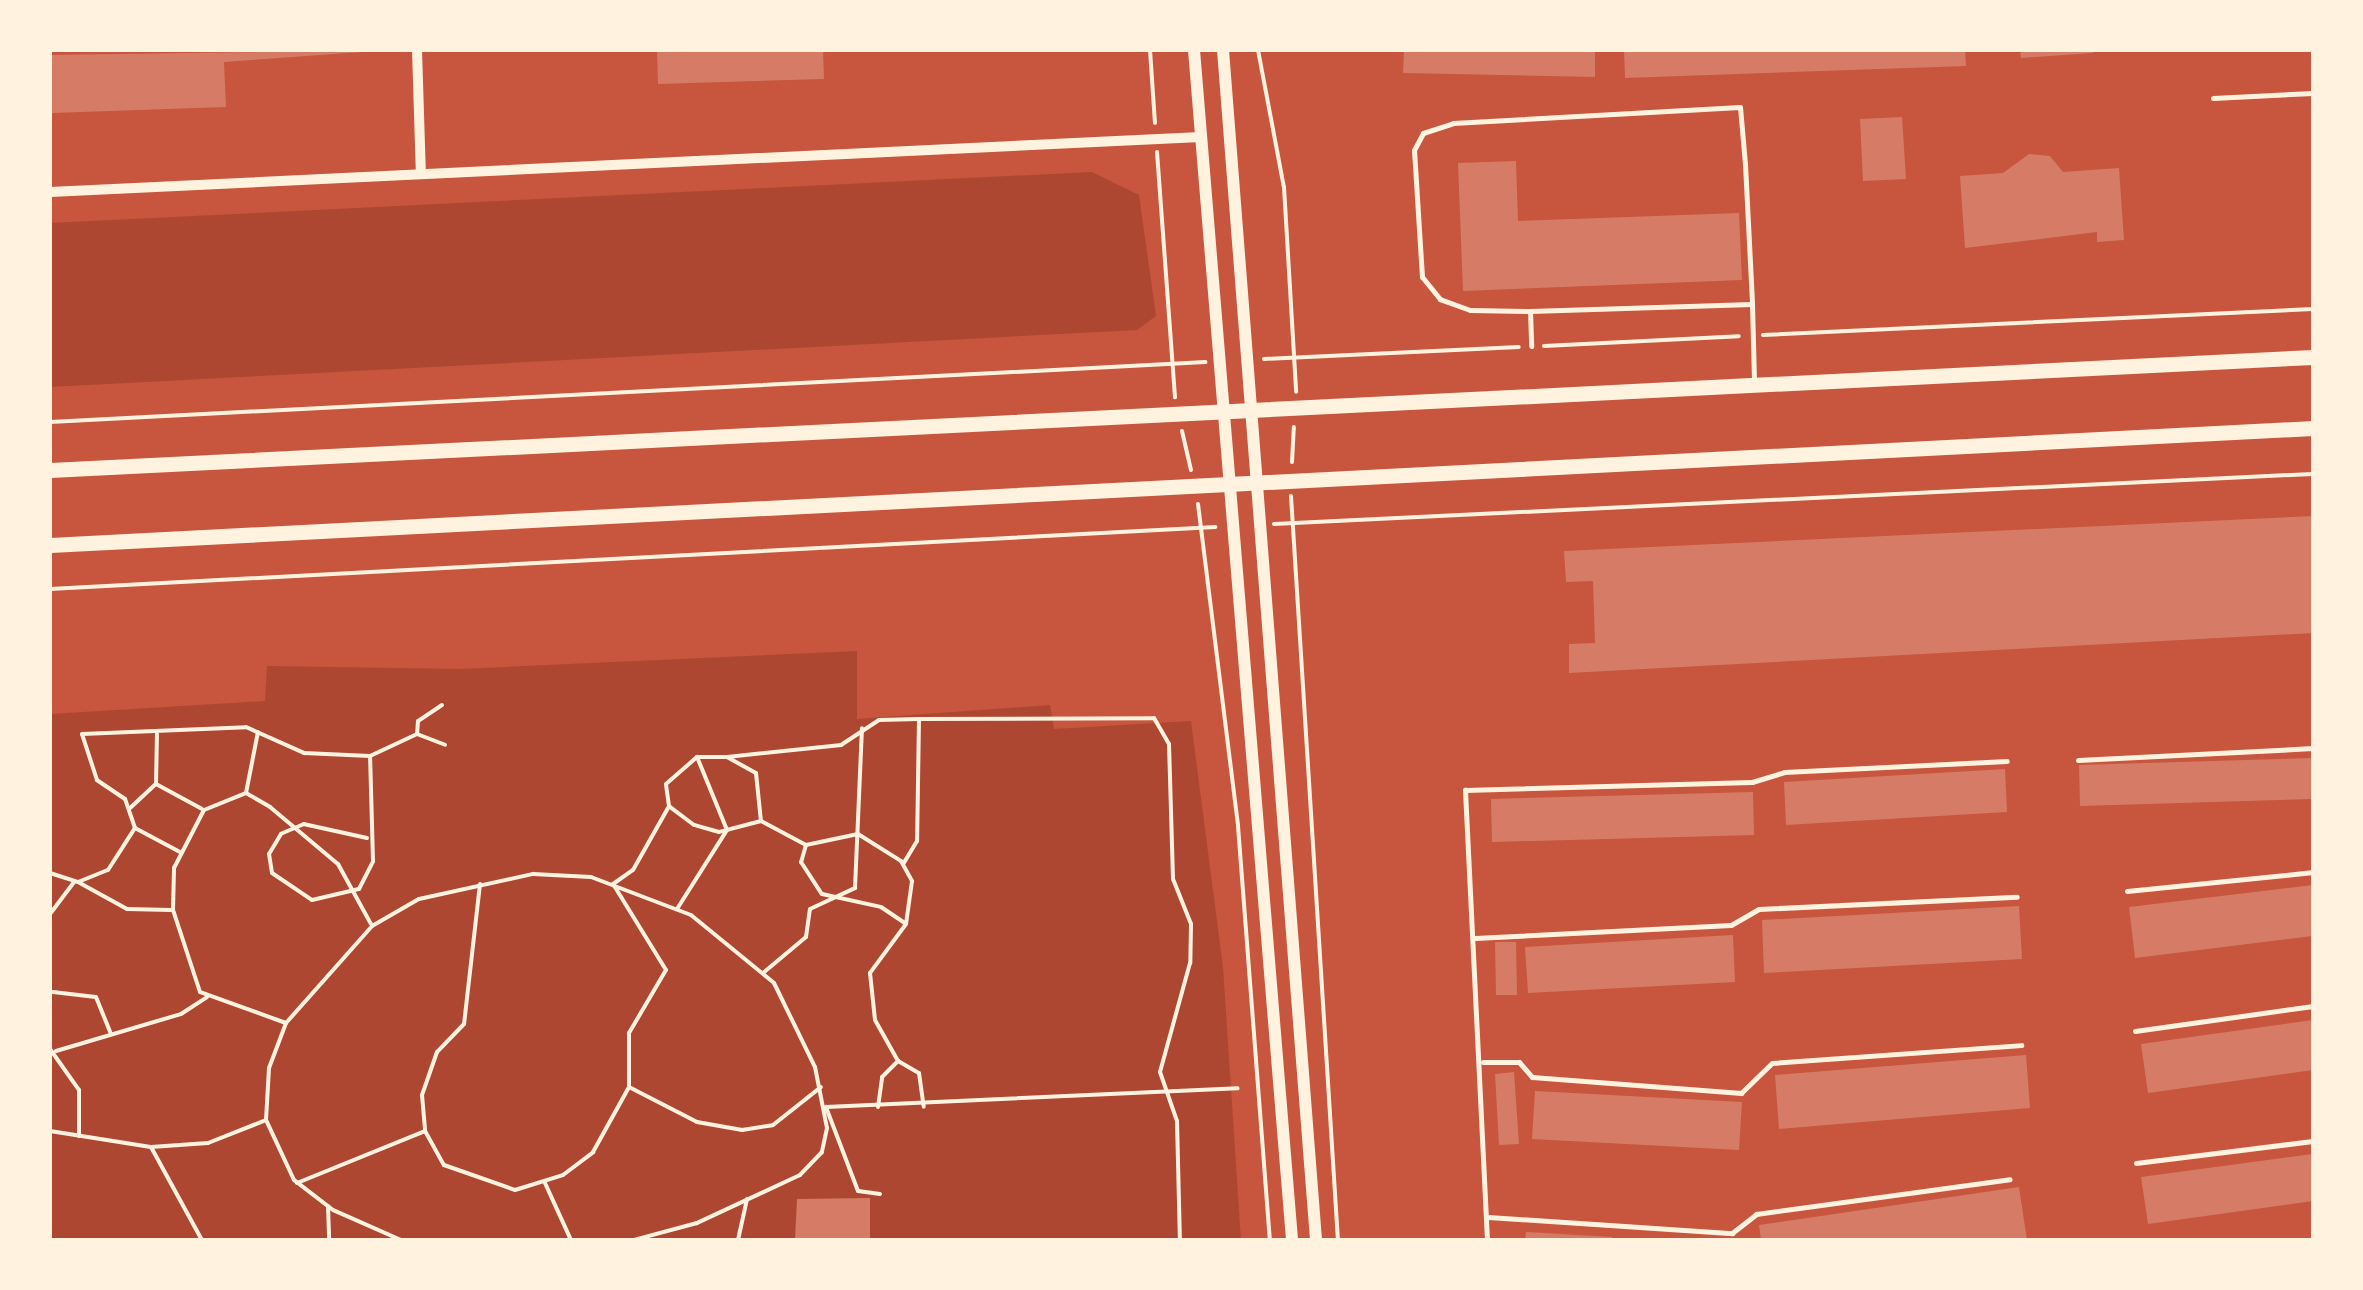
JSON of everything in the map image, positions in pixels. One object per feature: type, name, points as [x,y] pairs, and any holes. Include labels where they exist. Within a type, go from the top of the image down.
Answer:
[{"type":"main road","points":[[50,470],[1251,407],[2313,358]]},
{"type":"main road","points":[[50,544],[2313,428]]},
{"type":"street","points":[[416,50],[421,174]]},
{"type":"street","points":[[1194,50],[1292,1240]]},
{"type":"street","points":[[1223,50],[1316,1240]]},
{"type":"street","points":[[50,192],[1201,137]]},
{"type":"lane","points":[[2213,98],[2313,93]]},
{"type":"lane","points":[[1752,304],[1530,312],[1470,310],[1440,299],[1422,277],[1414,150],[1422,134],[1453,123],[1740,106],[1752,304],[1754,384]]},
{"type":"lane","points":[[1530,312],[1531,346]]},
{"type":"lane","points":[[2078,760],[2313,748]]},
{"type":"lane","points":[[1487,1240],[1483,1062],[1465,790],[1752,782],[1784,772],[2008,761]]},
{"type":"lane","points":[[2126,891],[2313,872]]},
{"type":"lane","points":[[1475,938],[1731,924],[1759,909],[2017,897]]},
{"type":"lane","points":[[2135,1031],[2313,1006]]},
{"type":"lane","points":[[1483,1062],[1519,1062],[1532,1077],[1741,1093],[1772,1062],[2021,1044]]},
{"type":"lane","points":[[2136,1164],[2313,1141]]},
{"type":"lane","points":[[1487,1216],[1732,1233],[1756,1214],[2010,1178]]},
{"type":"path","points":[[1150,50],[1177,411],[1194,483],[1238,826],[1270,1240]]},
{"type":"path","points":[[1258,50],[1284,187],[1296,405],[1291,478],[1304,808],[1338,1240]]},
{"type":"path","points":[[1309,357],[2313,309]]},
{"type":"path","points":[[50,422],[1162,364]]},
{"type":"path","points":[[1321,522],[2313,474]]},
{"type":"path","points":[[50,589],[1170,529]]},
{"type":"path","points":[[418,734],[418,722],[442,705]]},
{"type":"path","points":[[613,884],[633,870],[669,806],[675,768],[697,757],[841,745],[862,727],[919,719],[1154,718],[1169,744],[1173,878],[1191,924],[1190,964],[1160,1072],[1176,1120],[1180,1240]]},
{"type":"path","points":[[903,864],[917,841],[919,719]]},
{"type":"path","points":[[763,973],[806,937],[810,909],[855,888],[862,727]]},
{"type":"path","points":[[128,809],[156,784],[157,732]]},
{"type":"path","points":[[181,853],[135,828],[128,809],[97,780],[82,734],[258,732],[304,752],[370,756],[418,734],[445,745]]},
{"type":"path","points":[[246,792],[258,732]]},
{"type":"path","points":[[367,838],[335,826],[291,830],[268,854],[287,891],[312,900],[352,892],[374,861],[367,838],[370,756]]},
{"type":"path","points":[[697,757],[726,830]]},
{"type":"path","points":[[727,757],[756,773],[761,821]]},
{"type":"path","points":[[156,784],[204,810]]},
{"type":"path","points":[[207,997],[173,910],[181,853],[204,810],[246,792]]},
{"type":"path","points":[[246,792],[338,864],[372,926]]},
{"type":"path","points":[[669,806],[694,825],[726,830],[761,821],[806,845],[858,834],[903,864],[912,881],[906,924],[870,974],[876,1020],[898,1061],[919,1073],[924,1107]]},
{"type":"path","points":[[50,914],[76,881],[108,870],[135,828]]},
{"type":"path","points":[[677,909],[726,830]]},
{"type":"path","points":[[806,845],[806,878],[832,898],[881,907],[906,924]]},
{"type":"path","points":[[50,873],[76,881],[127,909],[173,910]]},
{"type":"path","points":[[401,1240],[328,1206],[297,1182],[274,1153],[266,1120],[269,1068],[286,1022],[372,926],[419,899],[533,874],[613,884],[677,909],[763,973],[794,1018],[858,1191],[880,1194]]},
{"type":"path","points":[[480,884],[464,1024],[437,1052],[422,1096],[425,1131],[444,1165],[486,1187],[545,1183],[593,1152],[629,1086],[630,1033],[666,970],[613,884]]},
{"type":"path","points":[[50,983],[52,993],[96,997],[111,1036]]},
{"type":"path","points":[[207,997],[286,1022]]},
{"type":"path","points":[[78,1136],[80,1090],[53,1050],[199,1008],[207,997]]},
{"type":"path","points":[[878,1107],[882,1078],[898,1061]]},
{"type":"path","points":[[629,1086],[697,1122],[742,1130],[773,1125],[820,1087]]},
{"type":"path","points":[[826,1108],[924,1107],[1238,1088]]},
{"type":"path","points":[[634,1240],[748,1200],[800,1175],[822,1152],[826,1108]]},
{"type":"path","points":[[50,1130],[151,1147],[208,1143],[266,1120]]},
{"type":"path","points":[[297,1182],[425,1131]]},
{"type":"path","points":[[151,1147],[202,1240]]},
{"type":"path","points":[[545,1183],[572,1240]]},
{"type":"path","points":[[738,1240],[748,1200]]},
{"type":"path","points":[[328,1206],[328,1240]]},
{"type":"path","points":[[250,1240],[287,1240]]},
{"type":"shaded area","points":[[1092,172],[1139,195],[1156,316],[1137,330],[50,387],[50,223]]},
{"type":"shaded area","points":[[857,651],[857,719],[1050,705],[1054,729],[1191,721],[1223,967],[1241,1240],[50,1240],[50,714],[265,701],[267,666],[459,669]]},
{"type":"building","points":[[390,50],[224,62],[226,107],[52,113],[50,55]]},
{"type":"building","points":[[657,50],[823,50],[824,79],[658,84]]},
{"type":"building","points":[[1404,50],[1595,50],[1595,77],[1403,73]]},
{"type":"building","points":[[1624,50],[1965,50],[1966,66],[1625,78]]},
{"type":"building","points":[[2020,50],[2093,50],[2093,53],[2021,58]]},
{"type":"building","points":[[1902,117],[1906,179],[1863,181],[1860,119]]},
{"type":"building","points":[[2029,154],[2050,156],[2063,172],[2119,168],[2124,240],[2097,242],[2097,232],[1965,248],[1960,176],[2003,173]]},
{"type":"building","points":[[1516,161],[1518,221],[1739,213],[1742,280],[1463,291],[1458,163]]},
{"type":"building","points":[[2313,516],[2313,633],[1569,673],[1569,644],[1595,643],[1593,581],[1566,582],[1564,551]]},
{"type":"building","points":[[2313,758],[2313,799],[2080,806],[2079,765]]},
{"type":"building","points":[[2005,769],[2007,812],[1786,825],[1784,782]]},
{"type":"building","points":[[1753,792],[1754,835],[1492,842],[1491,799]]},
{"type":"building","points":[[2313,885],[2313,936],[2135,958],[2129,907]]},
{"type":"building","points":[[2019,906],[2022,959],[1764,973],[1762,920]]},
{"type":"building","points":[[1733,935],[1735,982],[1528,993],[1525,947]]},
{"type":"building","points":[[1495,942],[1516,942],[1517,995],[1496,995]]},
{"type":"building","points":[[2313,1020],[2313,1070],[2148,1093],[2141,1044]]},
{"type":"building","points":[[2026,1055],[2030,1108],[1779,1129],[1775,1075]]},
{"type":"building","points":[[1514,1072],[1519,1144],[1499,1145],[1495,1074]]},
{"type":"building","points":[[1535,1091],[1742,1102],[1739,1150],[1532,1139]]},
{"type":"building","points":[[2313,1154],[2313,1201],[2148,1224],[2141,1177]]},
{"type":"building","points":[[2019,1187],[2027,1240],[1761,1240],[1759,1225]]},
{"type":"building","points":[[870,1198],[870,1240],[795,1240],[797,1199]]},
{"type":"building","points":[[1526,1232],[1612,1237],[1612,1240],[1525,1240]]}]
